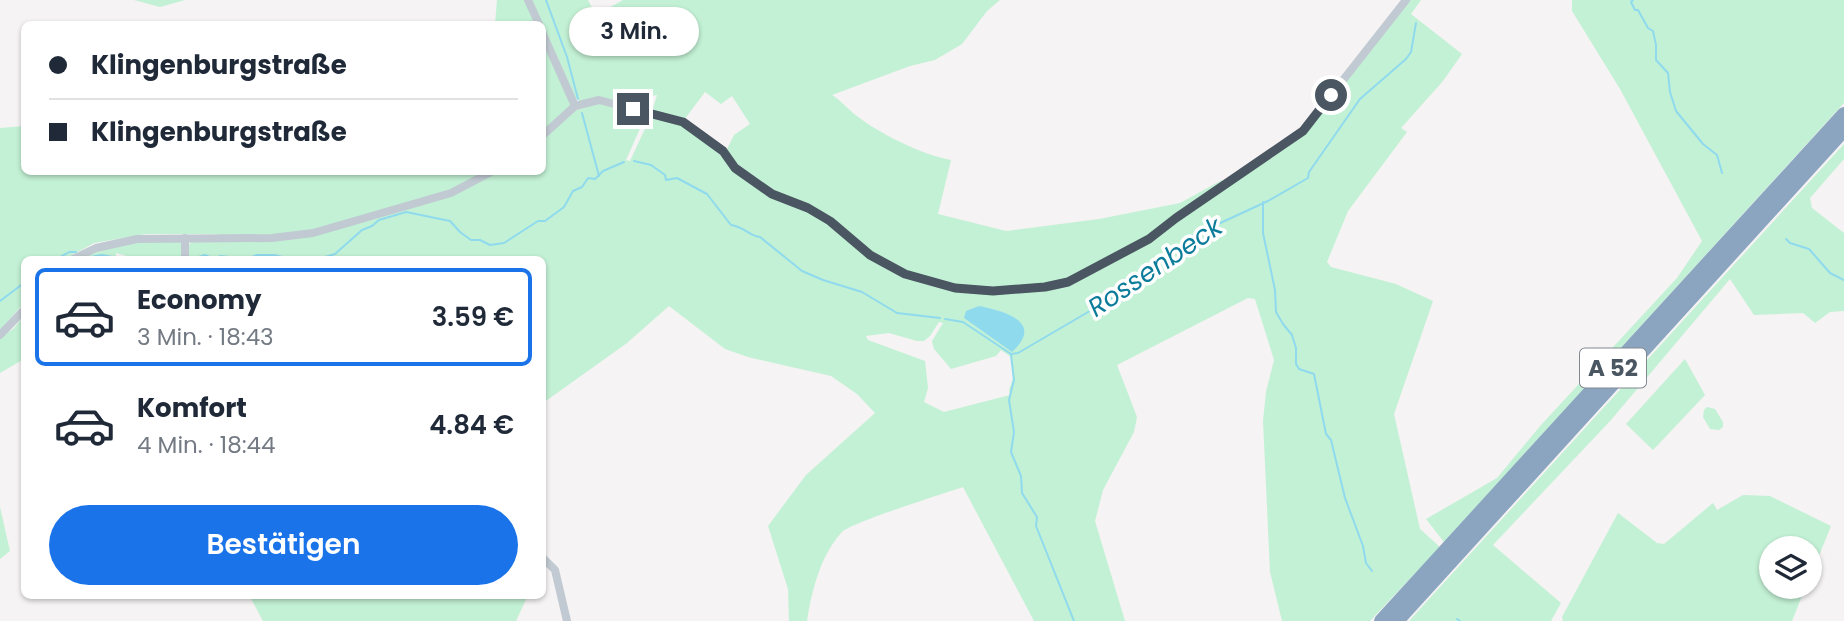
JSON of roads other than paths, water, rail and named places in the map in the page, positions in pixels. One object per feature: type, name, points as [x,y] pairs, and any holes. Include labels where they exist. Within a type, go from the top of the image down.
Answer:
[{"type":"highway","name":"A 52","points":[[1381,621],[1844,114]]},
{"type":"highway","name":"A 52","points":[[1397,621],[1844,130]]},
{"type":"street","points":[[528,0],[538,21]]},
{"type":"street","points":[[546,132],[575,106],[605,100],[683,122],[723,151],[735,168],[772,194],[808,208],[830,221],[870,255],[905,274],[955,288],[993,291],[1045,287],[1068,282],[1149,239],[1303,131],[1406,0]]},
{"type":"street","points":[[546,41],[575,106]]},
{"type":"street","points":[[79,256],[96,248],[154,237],[272,238],[313,233],[452,193],[485,175]]},
{"type":"street","points":[[185,238],[185,256]]},
{"type":"street","points":[[0,335],[21,313]]},
{"type":"street","points":[[546,560],[555,570],[566,621]]},
{"type":"water","points":[[979,306],[1009,315],[1023,326],[1021,342],[1012,352],[964,318],[966,311]]},
{"type":"waterway","points":[[546,0],[567,57],[578,99]]},
{"type":"waterway","points":[[1633,0],[1631,2],[1635,10],[1638,10],[1648,28],[1653,31],[1656,60],[1668,73],[1676,111],[1703,144],[1717,155],[1722,173]]},
{"type":"waterway","name":"Rossenbeck","points":[[945,319],[963,322],[1011,354],[1018,353],[1124,291],[1190,237],[1268,201],[1308,178],[1309,172],[1360,99],[1411,52],[1416,23]]},
{"type":"waterway","points":[[582,113],[599,176]]},
{"type":"waterway","name":"Rossenbeck","points":[[634,161],[651,165],[665,175],[666,180],[677,178],[707,194],[731,225],[760,237],[802,271],[862,292],[897,313],[940,318]]},
{"type":"waterway","name":"Rossenbeck","points":[[328,256],[335,254],[362,230],[379,220],[406,212],[450,221],[471,240],[480,240],[490,245],[504,243],[538,221],[545,221],[564,207],[573,191],[582,187],[588,178],[595,179],[603,171],[624,162]]},
{"type":"waterway","points":[[1263,202],[1263,233],[1275,290],[1276,312],[1292,335],[1299,369],[1314,374],[1326,434],[1331,440],[1345,498],[1363,546],[1366,563],[1372,571]]},
{"type":"waterway","points":[[1786,239],[1809,249],[1830,273],[1844,280]]},
{"type":"waterway","name":"Rossenbeck","points":[[62,256],[76,252]]},
{"type":"waterway","name":"Rossenbeck","points":[[96,256],[107,256]]},
{"type":"waterway","name":"Rossenbeck","points":[[202,256],[207,256]]},
{"type":"waterway","name":"Rossenbeck","points":[[254,256],[278,256]]},
{"type":"waterway","name":"Rossenbeck","points":[[0,301],[21,285]]},
{"type":"waterway","points":[[1011,355],[1014,380],[1009,400],[1014,432],[1011,452],[1021,476],[1022,493],[1037,517],[1036,526],[1074,621]]}]
